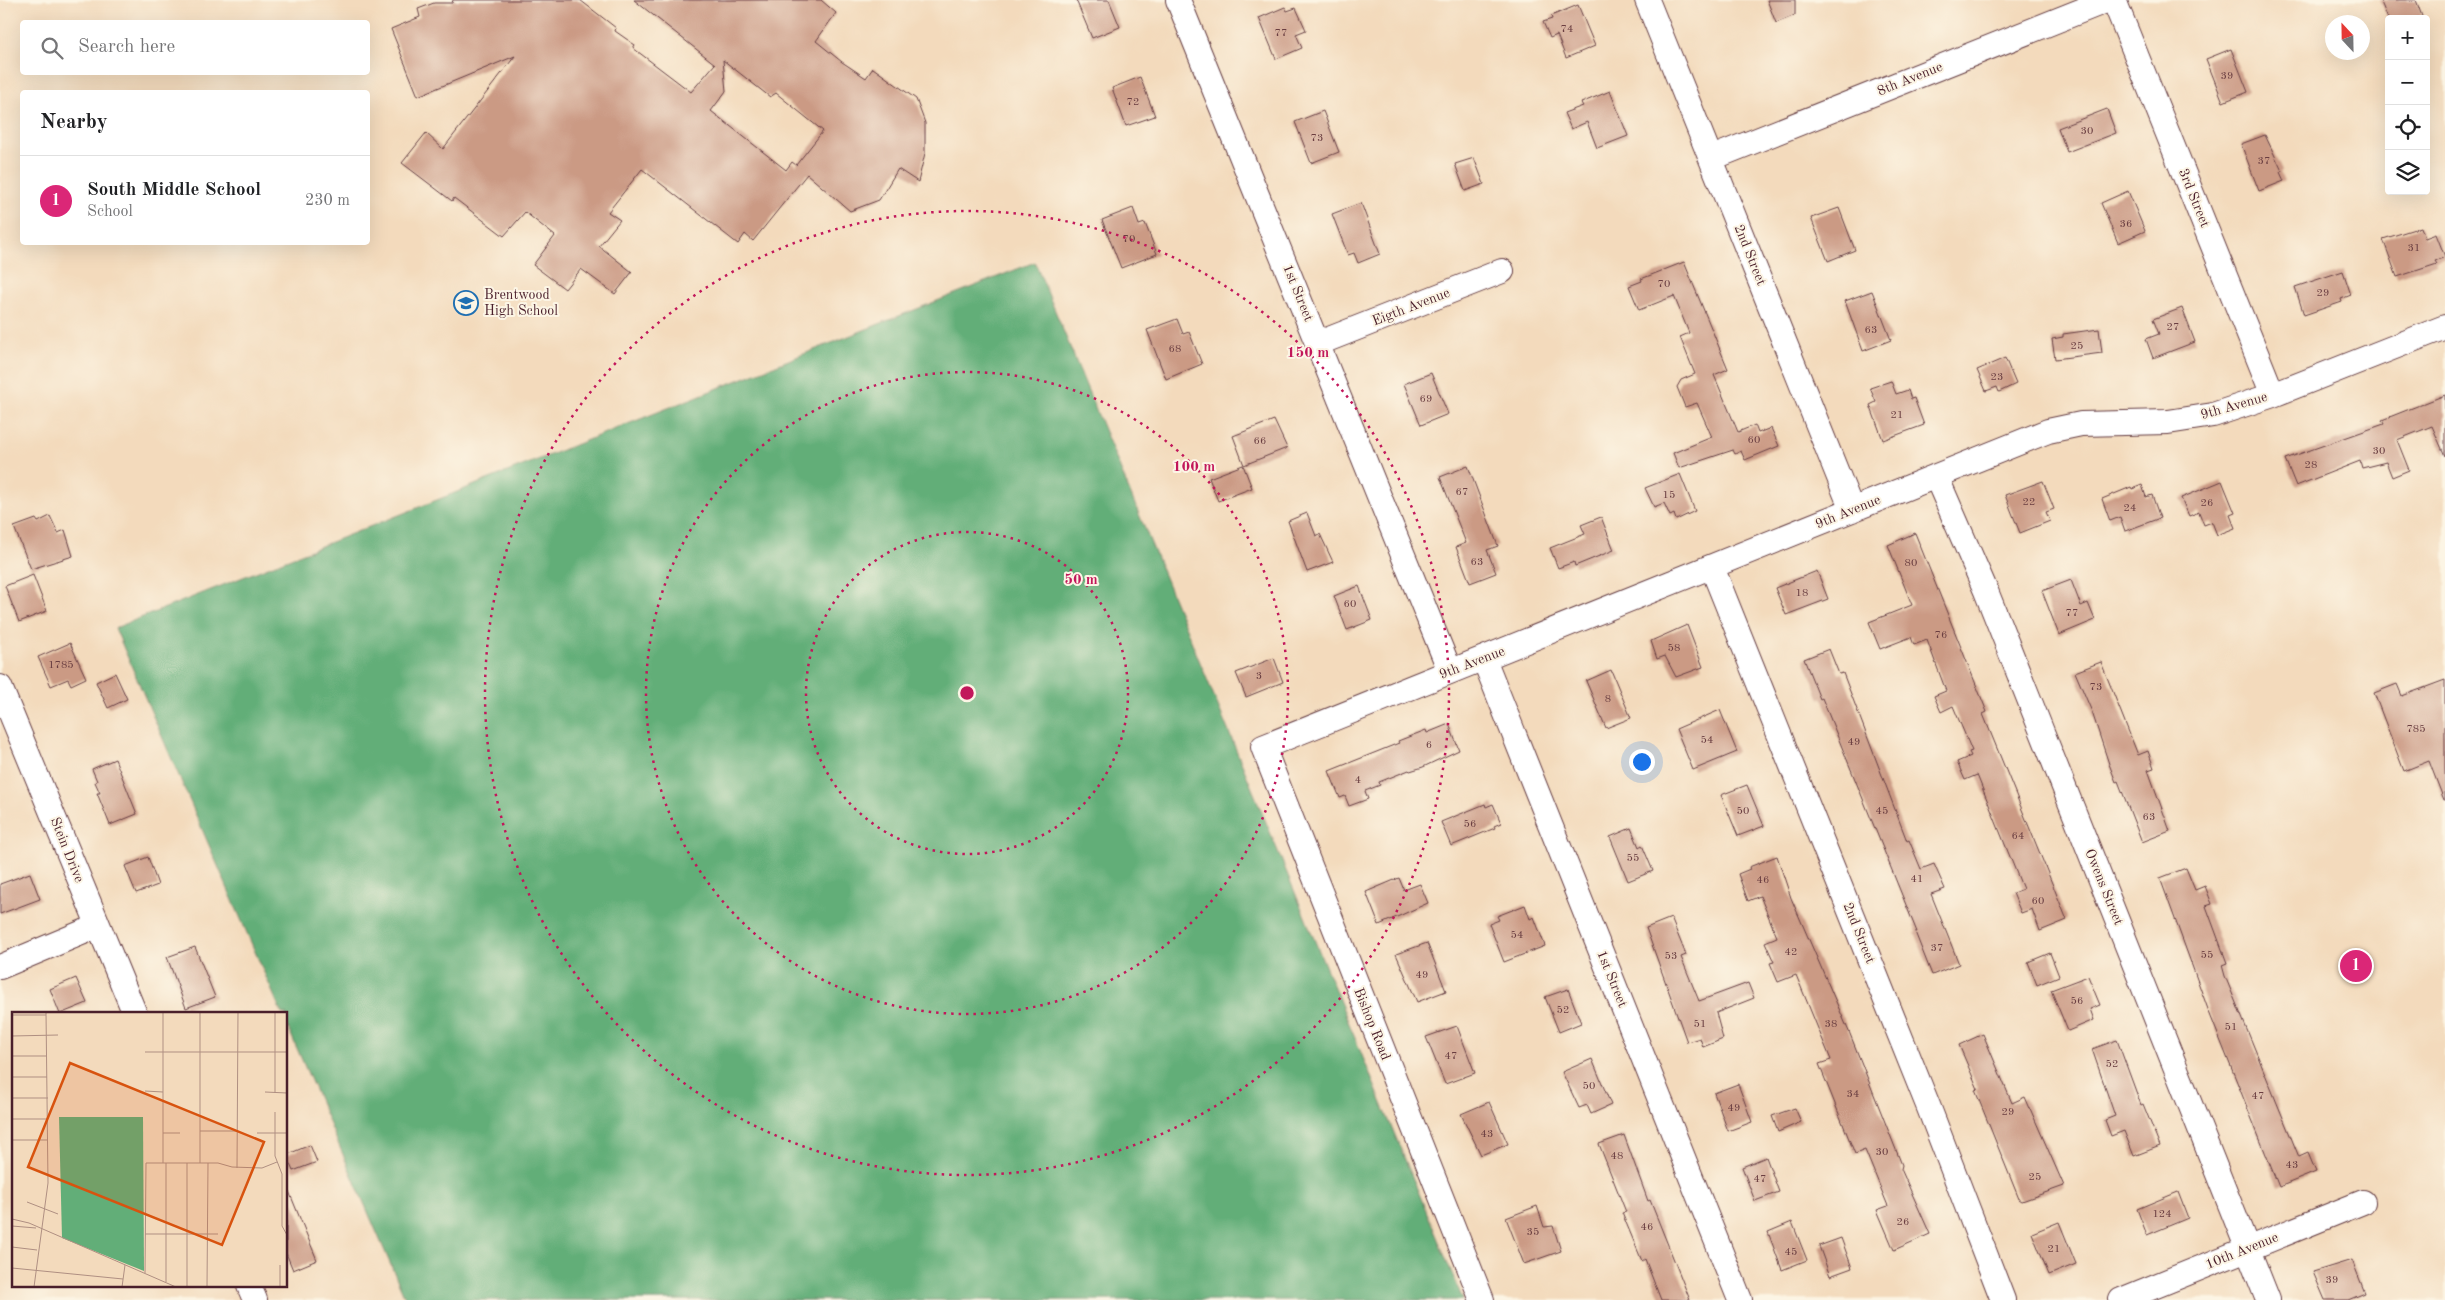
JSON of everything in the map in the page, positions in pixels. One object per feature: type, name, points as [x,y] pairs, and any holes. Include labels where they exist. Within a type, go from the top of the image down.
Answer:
[{"type":"street","name":"1st Street","points":[[1178,0],[1450,671]]},
{"type":"street","name":"2nd Street","points":[[1647,0],[1852,510]]},
{"type":"street","name":"8th Avenue","points":[[1712,158],[2108,0]]},
{"type":"street","name":"3rd Street","points":[[2114,0],[2273,395]]},
{"type":"street","name":"Eigth Avenue","points":[[1318,343],[1502,271]]},
{"type":"street","name":"9th Avenue","points":[[1263,747],[2048,431],[2081,424],[2168,422],[2214,415],[2273,395],[2445,327]]},
{"type":"street","name":"Owens Street","points":[[1936,476],[1986,591],[2268,1300]]},
{"type":"street","name":"2nd Street","points":[[1712,567],[1926,1099],[2003,1300]]},
{"type":"street","name":"1st Street","points":[[1484,659],[1740,1300]]},
{"type":"street","name":"Stein Drive","points":[[2,696],[134,1012]]},
{"type":"street","name":"Bishop Road","points":[[1263,747],[1482,1300]]},
{"type":"street","points":[[0,967],[98,926]]},
{"type":"street","name":"10th Avenue","points":[[2121,1300],[2363,1202]]},
{"type":"street","points":[[250,1288],[254,1300]]},
{"type":"green space","points":[[1035,262],[1463,1300],[406,1300],[288,1028],[288,1012],[281,1012],[115,628]]},
{"type":"building","points":[[453,0],[580,0],[616,28],[615,31],[635,45],[633,48],[691,92],[715,64],[634,0],[821,0],[836,13],[816,41],[866,78],[873,68],[916,99],[925,123],[925,153],[918,182],[898,169],[879,200],[850,211],[807,174],[753,241],[745,234],[738,244],[642,169],[608,212],[620,220],[599,246],[632,272],[615,294],[581,269],[565,289],[533,265],[555,236],[525,212],[504,236],[454,198],[452,201],[402,163],[426,133],[443,149],[515,56],[418,96],[391,29],[420,17],[418,9],[434,3],[452,3]],"holes":[[[723,60],[770,97],[776,93],[823,131],[796,165],[792,162],[786,170],[711,111],[726,91]]]},
{"type":"building","points":[[1076,0],[1109,0],[1120,27],[1092,38]]},
{"type":"building","points":[[1767,0],[1795,0],[1795,15],[1776,23]]},
{"type":"building","points":[[2380,0],[2416,0],[2422,15],[2386,15]]},
{"type":"building","points":[[1578,5],[1595,46],[1566,58],[1557,35],[1550,38],[1543,22],[1552,19],[1551,16]]},
{"type":"building","points":[[1285,7],[1287,11],[1296,8],[1306,30],[1296,34],[1302,48],[1276,59],[1259,18]]},
{"type":"building","points":[[2231,49],[2248,92],[2223,102],[2206,59]]},
{"type":"building","points":[[1140,77],[1155,116],[1126,126],[1112,88]]},
{"type":"building","points":[[1610,91],[1628,136],[1597,148],[1587,122],[1571,129],[1564,113],[1583,106],[1581,103]]},
{"type":"building","points":[[2107,109],[2116,133],[2067,152],[2058,128]]},
{"type":"building","points":[[1323,111],[1339,152],[1311,163],[1295,122]]},
{"type":"building","points":[[2265,135],[2282,171],[2280,172],[2284,181],[2259,191],[2241,144]]},
{"type":"building","points":[[1474,158],[1484,184],[1465,191],[1455,164]]},
{"type":"building","points":[[2128,191],[2145,231],[2118,243],[2101,203]]},
{"type":"building","points":[[1361,203],[1380,254],[1358,263],[1354,253],[1348,255],[1332,214]]},
{"type":"building","points":[[1133,208],[1139,225],[1145,223],[1157,254],[1121,268],[1102,220]]},
{"type":"building","points":[[1839,208],[1855,250],[1828,261],[1811,218]]},
{"type":"building","points":[[2421,227],[2425,238],[2436,234],[2445,257],[2435,261],[2437,264],[2397,277],[2383,239]]},
{"type":"building","points":[[1684,262],[1728,369],[1714,375],[1738,432],[1755,425],[1758,433],[1771,428],[1779,446],[1745,460],[1741,451],[1735,454],[1733,450],[1679,468],[1673,453],[1712,437],[1697,403],[1685,407],[1677,387],[1681,380],[1695,374],[1680,337],[1689,333],[1674,296],[1639,310],[1629,286],[1642,281],[1641,279]]},
{"type":"building","points":[[2343,271],[2351,295],[2341,299],[2342,302],[2304,315],[2295,287]]},
{"type":"building","points":[[1872,291],[1891,340],[1863,351],[1845,301]]},
{"type":"building","points":[[2182,308],[2195,342],[2153,358],[2146,339],[2159,334],[2153,319]]},
{"type":"building","points":[[1177,319],[1183,334],[1189,332],[1202,364],[1166,379],[1147,330]]},
{"type":"building","points":[[2099,329],[2102,353],[2055,359],[2052,339],[2063,337],[2063,334]]},
{"type":"building","points":[[2005,358],[2016,384],[1999,392],[1997,387],[1986,391],[1977,370]]},
{"type":"building","points":[[1431,373],[1448,414],[1421,425],[1404,384]]},
{"type":"building","points":[[1891,381],[1896,394],[1908,390],[1911,399],[1914,398],[1924,425],[1883,440],[1870,405],[1876,402],[1870,388]]},
{"type":"building","points":[[2445,395],[2445,456],[2432,426],[2397,440],[2409,470],[2392,477],[2386,462],[2362,468],[2360,461],[2296,486],[2285,459],[2384,424],[2382,420]]},
{"type":"building","points":[[1274,420],[1287,448],[1244,465],[1233,436]]},
{"type":"building","points":[[1243,465],[1252,488],[1218,501],[1209,478]]},
{"type":"building","points":[[1468,466],[1498,546],[1487,550],[1496,573],[1470,583],[1456,547],[1466,543],[1440,477]]},
{"type":"building","points":[[1680,474],[1695,511],[1676,520],[1674,514],[1670,516],[1664,503],[1654,507],[1645,488]]},
{"type":"building","points":[[2043,481],[2054,509],[2046,512],[2050,521],[2020,533],[2005,495]]},
{"type":"building","points":[[2222,481],[2235,513],[2230,515],[2235,528],[2217,535],[2212,522],[2204,525],[2199,512],[2189,516],[2181,498]]},
{"type":"building","points":[[2142,485],[2146,497],[2152,495],[2160,518],[2125,531],[2120,517],[2110,521],[2102,499],[2131,487],[2132,489]]},
{"type":"building","points":[[1307,513],[1316,536],[1320,534],[1333,562],[1307,572],[1288,521]]},
{"type":"building","points":[[50,516],[58,533],[65,530],[73,556],[31,569],[14,527],[36,519],[38,522]]},
{"type":"building","points":[[1601,517],[1614,550],[1575,566],[1574,562],[1558,568],[1550,548],[1585,534],[1581,525]]},
{"type":"building","points":[[1915,533],[1987,712],[1983,714],[2067,920],[2040,931],[2032,909],[2021,913],[2013,893],[2023,889],[1977,775],[1965,780],[1957,762],[1971,756],[1969,752],[1972,751],[1953,706],[1941,712],[1934,696],[1946,691],[1927,640],[1914,645],[1911,637],[1880,649],[1869,622],[1912,605],[1888,545]]},
{"type":"building","points":[[1817,571],[1828,599],[1786,615],[1775,588]]},
{"type":"building","points":[[33,575],[47,611],[19,622],[5,586]]},
{"type":"building","points":[[2071,580],[2081,606],[2088,603],[2095,620],[2059,635],[2042,591]]},
{"type":"building","points":[[1359,586],[1372,620],[1347,630],[1334,596]]},
{"type":"building","points":[[1687,625],[1703,667],[1676,677],[1665,656],[1657,659],[1651,641]]},
{"type":"building","points":[[70,643],[86,678],[71,685],[68,679],[51,686],[38,657]]},
{"type":"building","points":[[1829,649],[1839,674],[1843,673],[1907,841],[1909,840],[1921,869],[1934,864],[1945,889],[1931,894],[1959,964],[1932,975],[1915,932],[1917,932],[1822,698],[1820,699],[1804,659]]},
{"type":"building","points":[[1274,658],[1283,682],[1246,697],[1236,673]]},
{"type":"building","points":[[2101,662],[2138,755],[2148,751],[2154,768],[2148,770],[2170,831],[2142,842],[2118,781],[2116,782],[2092,712],[2075,672]]},
{"type":"building","points":[[1611,670],[1631,718],[1606,728],[1586,681]]},
{"type":"building","points":[[115,673],[127,699],[108,708],[96,682]]},
{"type":"building","points":[[2445,680],[2444,800],[2429,761],[2404,771],[2374,693],[2397,684],[2402,696]]},
{"type":"building","points":[[1720,710],[1737,752],[1693,770],[1676,729]]},
{"type":"building","points":[[1449,724],[1459,750],[1423,767],[1409,770],[1379,782],[1380,785],[1365,791],[1368,799],[1349,806],[1345,796],[1340,798],[1329,771],[1426,730],[1427,733]]},
{"type":"building","points":[[115,759],[137,814],[110,825],[97,793],[100,793],[92,769]]},
{"type":"building","points":[[1747,785],[1764,826],[1738,836],[1721,795]]},
{"type":"building","points":[[1485,804],[1486,807],[1493,804],[1501,823],[1494,826],[1495,828],[1451,846],[1441,822]]},
{"type":"building","points":[[1631,828],[1639,847],[1642,845],[1653,871],[1628,881],[1610,837]]},
{"type":"building","points":[[1777,856],[1791,898],[1850,1034],[1902,1165],[1901,1169],[1930,1234],[1894,1250],[1877,1210],[1888,1206],[1865,1150],[1855,1154],[1819,1064],[1831,1060],[1796,975],[1778,982],[1770,963],[1774,962],[1765,942],[1777,937],[1760,896],[1748,901],[1738,874],[1750,869],[1749,867]]},
{"type":"building","points":[[148,857],[158,885],[136,893],[125,866]]},
{"type":"building","points":[[2186,868],[2195,890],[2205,886],[2212,904],[2206,906],[2227,963],[2222,965],[2225,976],[2299,1157],[2308,1153],[2316,1172],[2279,1187],[2209,1012],[2160,878]]},
{"type":"building","points":[[30,873],[40,899],[0,914],[0,884]]},
{"type":"building","points":[[1399,878],[1404,890],[1420,884],[1428,903],[1379,925],[1366,892]]},
{"type":"building","points":[[1525,905],[1530,919],[1534,917],[1545,946],[1504,962],[1489,924],[1499,920],[1497,916]]},
{"type":"building","points":[[1671,918],[1686,955],[1681,957],[1699,1001],[1748,983],[1754,998],[1716,1013],[1723,1039],[1703,1047],[1700,1038],[1687,1042],[1646,928]]},
{"type":"building","points":[[1427,943],[1446,991],[1417,1002],[1396,954]]},
{"type":"building","points":[[195,947],[215,997],[186,1008],[167,957]]},
{"type":"building","points":[[2050,953],[2059,976],[2037,985],[2028,962]]},
{"type":"building","points":[[2088,976],[2100,1005],[2090,1009],[2094,1020],[2068,1031],[2051,990]]},
{"type":"building","points":[[76,978],[87,1003],[65,1012],[59,1012],[50,989]]},
{"type":"building","points":[[1568,989],[1581,1023],[1559,1032],[1545,997]]},
{"type":"building","points":[[1457,1026],[1475,1073],[1445,1084],[1426,1037]]},
{"type":"building","points":[[1983,1034],[2012,1103],[2025,1097],[2064,1186],[2022,1201],[2019,1199],[1975,1090],[1978,1089],[1959,1045]]},
{"type":"building","points":[[2117,1040],[2141,1105],[2143,1104],[2160,1146],[2134,1156],[2124,1131],[2111,1136],[2105,1120],[2115,1116],[2092,1049]]},
{"type":"building","points":[[1592,1059],[1611,1105],[1591,1114],[1587,1105],[1579,1108],[1562,1072]]},
{"type":"building","points":[[1738,1084],[1752,1122],[1728,1131],[1714,1093]]},
{"type":"building","points":[[1489,1102],[1508,1144],[1481,1155],[1461,1114]]},
{"type":"building","points":[[1795,1108],[1801,1122],[1778,1132],[1772,1116]]},
{"type":"building","points":[[1624,1135],[1648,1201],[1650,1200],[1690,1300],[1661,1300],[1645,1259],[1642,1261],[1622,1213],[1626,1212],[1599,1144]]},
{"type":"building","points":[[310,1145],[317,1162],[293,1171],[288,1160],[288,1154]]},
{"type":"building","points":[[1766,1157],[1779,1192],[1755,1201],[1742,1167]]},
{"type":"building","points":[[288,1189],[317,1260],[293,1270],[288,1258]]},
{"type":"building","points":[[2178,1192],[2188,1218],[2147,1235],[2137,1209]]},
{"type":"building","points":[[1537,1206],[1544,1227],[1553,1226],[1561,1251],[1524,1264],[1506,1218]]},
{"type":"building","points":[[1792,1222],[1807,1260],[1782,1270],[1768,1232]]},
{"type":"building","points":[[2059,1222],[2076,1264],[2049,1275],[2032,1233]]},
{"type":"building","points":[[1841,1238],[1852,1268],[1830,1276],[1819,1246]]},
{"type":"building","points":[[2352,1260],[2365,1293],[2348,1300],[2325,1300],[2313,1272]]},
{"type":"place","name":"Brentwood High School","points":[[466,303]]},
{"type":"place","name":"South Middle School","points":[[2356,966]]}]
